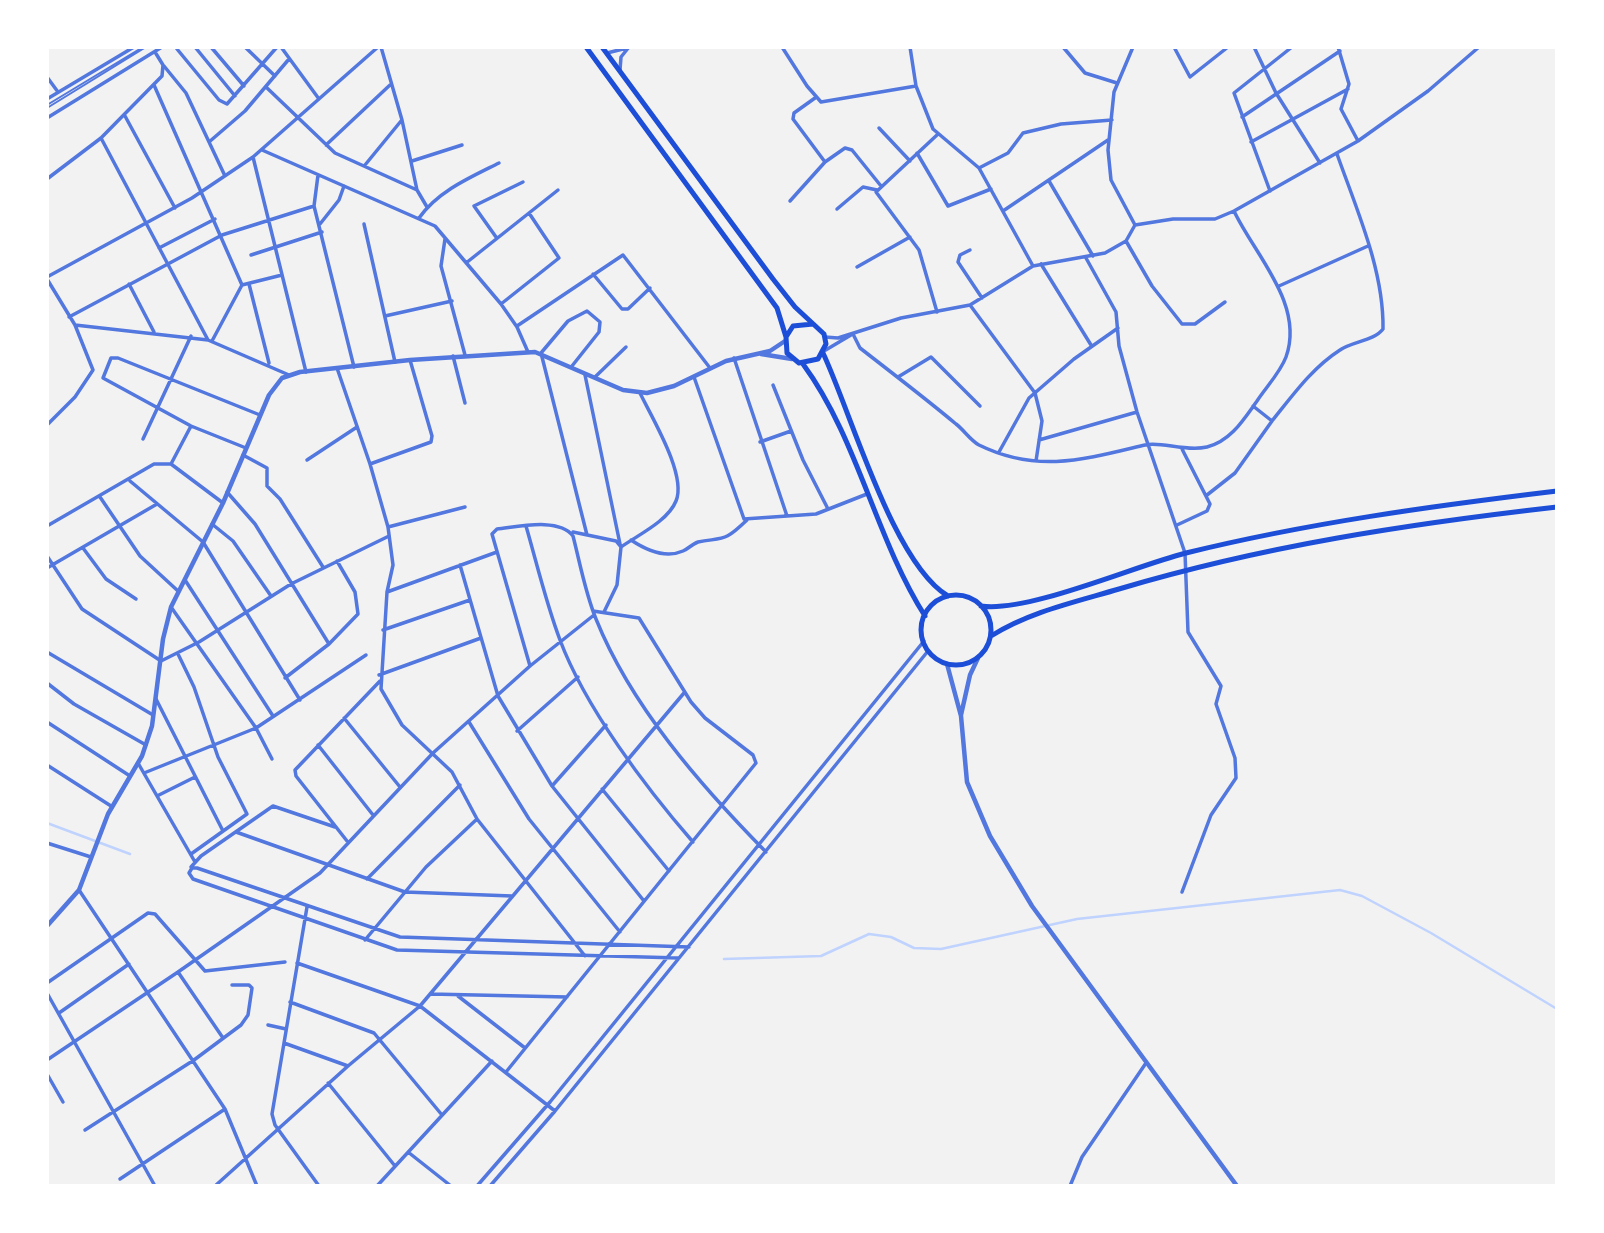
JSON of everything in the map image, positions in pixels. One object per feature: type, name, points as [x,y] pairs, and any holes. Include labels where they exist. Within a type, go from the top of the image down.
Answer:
[{"type":"highway","points":[[586,47],[777,308],[792,359],[803,363],[818,359],[824,352]]},
{"type":"highway","points":[[602,47],[773,279],[825,337],[824,352],[904,549],[936,589],[947,596],[960,596],[981,606],[1019,605],[1185,554],[1346,519],[1557,491]]},
{"type":"highway","points":[[785,339],[793,326],[813,324]]},
{"type":"highway","points":[[803,363],[831,411],[897,567],[925,616]]},
{"type":"highway","points":[[990,636],[1018,620],[1187,570],[1357,533],[1557,507]]},
{"type":"highway","points":[[947,596],[930,607],[921,627],[928,651],[947,664],[963,664],[978,657],[990,636],[990,620],[981,606]]},
{"type":"street","points":[[47,99],[134,47]]},
{"type":"street","points":[[47,118],[162,47]]},
{"type":"street","points":[[195,47],[235,96]]},
{"type":"street","points":[[211,47],[244,86]]},
{"type":"street","points":[[245,47],[275,76]]},
{"type":"street","points":[[177,49],[219,100],[227,104],[279,47],[320,99]]},
{"type":"street","points":[[246,448],[191,426],[93,370],[75,325],[49,292],[47,278],[175,208],[253,157],[380,47],[402,120],[416,190],[427,207]]},
{"type":"street","points":[[607,53],[629,47]]},
{"type":"street","points":[[620,70],[621,57],[629,47]]},
{"type":"street","points":[[782,47],[815,98],[821,102],[916,86]]},
{"type":"street","points":[[910,47],[916,86],[927,117],[937,135],[979,168],[1033,266]]},
{"type":"street","points":[[1063,47],[1085,74],[1116,83]]},
{"type":"street","points":[[1133,47],[1116,83],[1109,140],[1111,180],[1135,225]]},
{"type":"street","points":[[1174,47],[1190,77],[1228,47]]},
{"type":"street","points":[[1254,47],[1276,93],[1320,163]]},
{"type":"street","points":[[1270,191],[1242,117],[1235,90],[1292,47]]},
{"type":"street","points":[[1135,225],[1173,219],[1215,219],[1234,211],[1358,141],[1420,97],[1479,47]]},
{"type":"street","points":[[1242,117],[1339,49],[1348,89],[1341,109],[1358,141]]},
{"type":"street","points":[[155,52],[186,93],[225,176]]},
{"type":"street","points":[[209,142],[266,88],[289,59]]},
{"type":"street","points":[[47,179],[125,116],[162,76],[163,65]]},
{"type":"street","points":[[47,77],[58,92]]},
{"type":"street","points":[[154,85],[242,285]]},
{"type":"street","points":[[326,145],[390,85]]},
{"type":"street","points":[[266,88],[335,153],[416,190]]},
{"type":"street","points":[[1251,142],[1348,89]]},
{"type":"street","points":[[815,98],[794,113],[793,118],[825,162]]},
{"type":"street","points":[[125,116],[175,208]]},
{"type":"street","points":[[365,165],[402,120]]},
{"type":"street","points":[[979,168],[1008,153],[1023,133],[1054,125],[1112,120]]},
{"type":"street","points":[[879,128],[910,161]]},
{"type":"street","points":[[937,135],[880,188],[876,196],[910,237],[928,276],[937,312]]},
{"type":"street","points":[[101,138],[210,340]]},
{"type":"street","points":[[1003,211],[1109,140]]},
{"type":"street","points":[[412,161],[461,145]]},
{"type":"street","points":[[790,201],[825,162],[849,148],[880,188]]},
{"type":"street","points":[[262,150],[435,226],[517,327],[528,352]]},
{"type":"street","points":[[917,153],[947,206],[991,190]]},
{"type":"street","points":[[1207,495],[1235,473],[1272,421],[1319,365],[1341,349],[1376,335],[1383,329],[1383,314],[1368,246],[1337,154]]},
{"type":"street","points":[[253,157],[306,372]]},
{"type":"street","points":[[419,218],[427,207],[467,179],[499,163]]},
{"type":"street","points":[[318,175],[314,206],[354,367]]},
{"type":"street","points":[[1049,181],[1093,256]]},
{"type":"street","points":[[496,237],[474,206],[523,182]]},
{"type":"street","points":[[320,225],[339,200],[344,186]]},
{"type":"street","points":[[837,209],[863,187],[880,188]]},
{"type":"street","points":[[466,263],[558,190]]},
{"type":"street","points":[[69,317],[222,235],[314,206]]},
{"type":"street","points":[[853,334],[860,348],[973,441],[999,452],[1058,463],[1085,461],[1149,444],[1182,449],[1217,443],[1229,436],[1253,406],[1286,356],[1288,331],[1279,286],[1234,211]]},
{"type":"street","points":[[500,304],[559,258],[529,213]]},
{"type":"street","points":[[159,248],[215,219]]},
{"type":"street","points":[[364,223],[396,362]]},
{"type":"street","points":[[825,337],[853,334],[901,318],[970,305],[1033,266],[1086,258],[1126,241],[1135,225]]},
{"type":"street","points":[[251,255],[322,232]]},
{"type":"street","points":[[857,267],[910,237]]},
{"type":"street","points":[[445,239],[441,266],[465,355]]},
{"type":"street","points":[[1126,241],[1152,286],[1182,324],[1195,324],[1225,302]]},
{"type":"street","points":[[1279,286],[1368,246]]},
{"type":"street","points":[[970,250],[960,255],[958,262],[982,298]]},
{"type":"street","points":[[517,327],[623,256],[710,368]]},
{"type":"street","points":[[1086,258],[1114,303],[1119,346],[1136,412],[1185,554],[1188,632],[1221,686],[1216,704],[1237,766],[1234,784],[1211,814],[1182,892]]},
{"type":"street","points":[[1041,264],[1091,346]]},
{"type":"street","points":[[593,274],[622,309],[628,309],[650,288]]},
{"type":"street","points":[[242,285],[282,275]]},
{"type":"street","points":[[129,284],[155,333]]},
{"type":"street","points":[[249,284],[269,364]]},
{"type":"street","points":[[210,340],[242,285]]},
{"type":"street","points":[[385,316],[452,301]]},
{"type":"street","points":[[970,305],[1035,393],[1042,421],[1036,461]]},
{"type":"street","points":[[541,353],[577,314],[593,313],[600,323],[599,332],[572,366]]},
{"type":"street","points":[[75,325],[210,340],[289,375]]},
{"type":"street","points":[[999,452],[1023,404],[1091,346],[1118,328]]},
{"type":"street","points":[[824,352],[853,334]]},
{"type":"street","points":[[143,439],[191,336]]},
{"type":"street","points":[[761,354],[785,339]]},
{"type":"street","points":[[595,377],[626,346]]},
{"type":"street","points":[[47,926],[79,890],[111,806],[146,745],[172,607],[223,503],[272,388],[289,375],[410,360],[528,352],[541,353],[640,393],[664,390],[734,358],[761,354],[792,359]]},
{"type":"street","points":[[541,353],[587,535]]},
{"type":"street","points":[[453,356],[465,403]]},
{"type":"street","points":[[898,377],[931,356],[980,406]]},
{"type":"street","points":[[103,378],[113,357],[260,415]]},
{"type":"street","points":[[734,358],[787,516]]},
{"type":"street","points":[[370,464],[431,442],[432,436],[410,360]]},
{"type":"street","points":[[337,368],[370,464],[388,527],[393,565],[387,592],[379,675],[386,701],[402,725],[433,753],[460,785],[477,819],[585,956]]},
{"type":"street","points":[[47,425],[75,397],[93,370]]},
{"type":"street","points":[[585,372],[621,546],[617,585],[604,612]]},
{"type":"street","points":[[694,377],[743,517],[747,520]]},
{"type":"street","points":[[773,385],[814,485],[828,509]]},
{"type":"street","points":[[530,666],[492,537],[495,530],[552,526],[621,546],[671,509],[679,489],[670,458],[640,393]]},
{"type":"street","points":[[1253,406],[1272,421]]},
{"type":"street","points":[[1039,440],[1136,412]]},
{"type":"street","points":[[171,464],[191,426]]},
{"type":"street","points":[[307,460],[357,427]]},
{"type":"street","points":[[760,442],[792,431]]},
{"type":"street","points":[[1177,525],[1207,511],[1210,504],[1182,449]]},
{"type":"street","points":[[243,455],[267,468],[267,486],[280,499],[323,568]]},
{"type":"street","points":[[47,526],[130,481],[154,464],[171,464],[223,503]]},
{"type":"street","points":[[130,481],[203,542],[300,700]]},
{"type":"street","points":[[227,492],[255,524],[329,644]]},
{"type":"street","points":[[631,540],[652,552],[679,552],[698,542],[713,542],[728,536],[747,520],[805,516],[866,494]]},
{"type":"street","points":[[100,497],[149,566],[178,592]]},
{"type":"street","points":[[50,567],[158,503]]},
{"type":"street","points":[[388,527],[465,507]]},
{"type":"street","points":[[212,524],[238,547],[271,596]]},
{"type":"street","points":[[526,526],[560,642],[578,677],[628,759],[693,842]]},
{"type":"street","points":[[570,531],[593,613],[657,724],[722,806],[766,852]]},
{"type":"street","points":[[161,661],[199,642],[291,584],[389,536]]},
{"type":"street","points":[[83,548],[106,579],[136,599]]},
{"type":"street","points":[[387,592],[497,552]]},
{"type":"street","points":[[47,556],[50,567],[82,609],[161,661]]},
{"type":"street","points":[[285,678],[329,644],[358,614],[355,592],[337,561]]},
{"type":"street","points":[[460,565],[498,696],[517,731],[576,820],[644,901]]},
{"type":"street","points":[[184,578],[273,716]]},
{"type":"street","points":[[383,631],[470,600]]},
{"type":"street","points":[[172,607],[199,642],[256,728],[272,759]]},
{"type":"street","points":[[47,1060],[285,898],[328,865],[433,753],[593,613],[633,615],[642,621],[684,693],[705,718],[756,758],[755,765],[506,1072]]},
{"type":"street","points":[[379,675],[481,638]]},
{"type":"street","points":[[477,1186],[548,1105],[924,641]]},
{"type":"street","points":[[490,1186],[555,1111],[928,651]]},
{"type":"street","points":[[47,652],[153,715]]},
{"type":"street","points":[[178,654],[194,687],[214,746],[247,814],[191,854]]},
{"type":"street","points":[[144,773],[203,747],[214,746],[256,728],[366,655]]},
{"type":"street","points":[[961,716],[970,675],[978,657]]},
{"type":"street","points":[[947,664],[961,716],[971,795],[990,836],[1032,906],[1237,1186]]},
{"type":"street","points":[[517,731],[578,677]]},
{"type":"street","points":[[348,841],[295,774],[296,769],[380,681]]},
{"type":"street","points":[[47,683],[74,704],[146,745]]},
{"type":"street","points":[[215,1186],[328,1083],[420,1006],[684,693]]},
{"type":"street","points":[[156,699],[223,832]]},
{"type":"street","points":[[344,718],[400,787]]},
{"type":"street","points":[[47,722],[130,776]]},
{"type":"street","points":[[469,722],[508,787],[552,849],[620,932]]},
{"type":"street","points":[[552,786],[606,724]]},
{"type":"street","points":[[318,745],[373,815]]},
{"type":"street","points":[[138,763],[195,862]]},
{"type":"street","points":[[47,765],[111,806]]},
{"type":"street","points":[[157,796],[195,777]]},
{"type":"street","points":[[367,879],[460,785]]},
{"type":"street","points":[[602,789],[669,871]]},
{"type":"street","points":[[337,827],[276,806],[195,862],[189,873],[193,879],[365,940],[407,952],[680,958]]},
{"type":"street","points":[[365,940],[441,852],[477,819]]},
{"type":"street","points":[[236,832],[405,892],[512,896]]},
{"type":"street","points":[[47,843],[91,856]]},
{"type":"street","points":[[190,869],[197,868],[373,930],[409,938],[689,947]]},
{"type":"street","points":[[79,890],[225,1109],[257,1186]]},
{"type":"street","points":[[307,907],[272,1114],[277,1129],[319,1186]]},
{"type":"street","points":[[47,983],[152,913],[205,971],[285,962]]},
{"type":"street","points":[[297,963],[420,1006],[555,1111]]},
{"type":"street","points":[[59,1013],[129,964]]},
{"type":"street","points":[[178,972],[223,1038]]},
{"type":"street","points":[[85,1130],[194,1060],[242,1025],[248,1015],[251,986],[232,985]]},
{"type":"street","points":[[47,992],[155,1186]]},
{"type":"street","points":[[430,994],[567,997]]},
{"type":"street","points":[[457,994],[525,1048]]},
{"type":"street","points":[[289,1002],[368,1030],[380,1038],[442,1115]]},
{"type":"street","points":[[268,1025],[286,1029]]},
{"type":"street","points":[[284,1043],[348,1066]]},
{"type":"street","points":[[377,1186],[492,1061]]},
{"type":"street","points":[[1070,1186],[1082,1157],[1146,1063]]},
{"type":"street","points":[[47,1074],[63,1102]]},
{"type":"street","points":[[328,1083],[395,1166]]},
{"type":"street","points":[[120,1179],[225,1109]]},
{"type":"street","points":[[408,1152],[451,1186]]},
{"type":"lane","points":[[47,107],[144,47]]},
{"type":"waterway","points":[[47,823],[130,854]]},
{"type":"waterway","points":[[724,959],[821,956],[869,934],[891,937],[914,948],[941,949],[1077,919],[1340,890],[1362,896],[1431,933],[1557,1009]]}]
